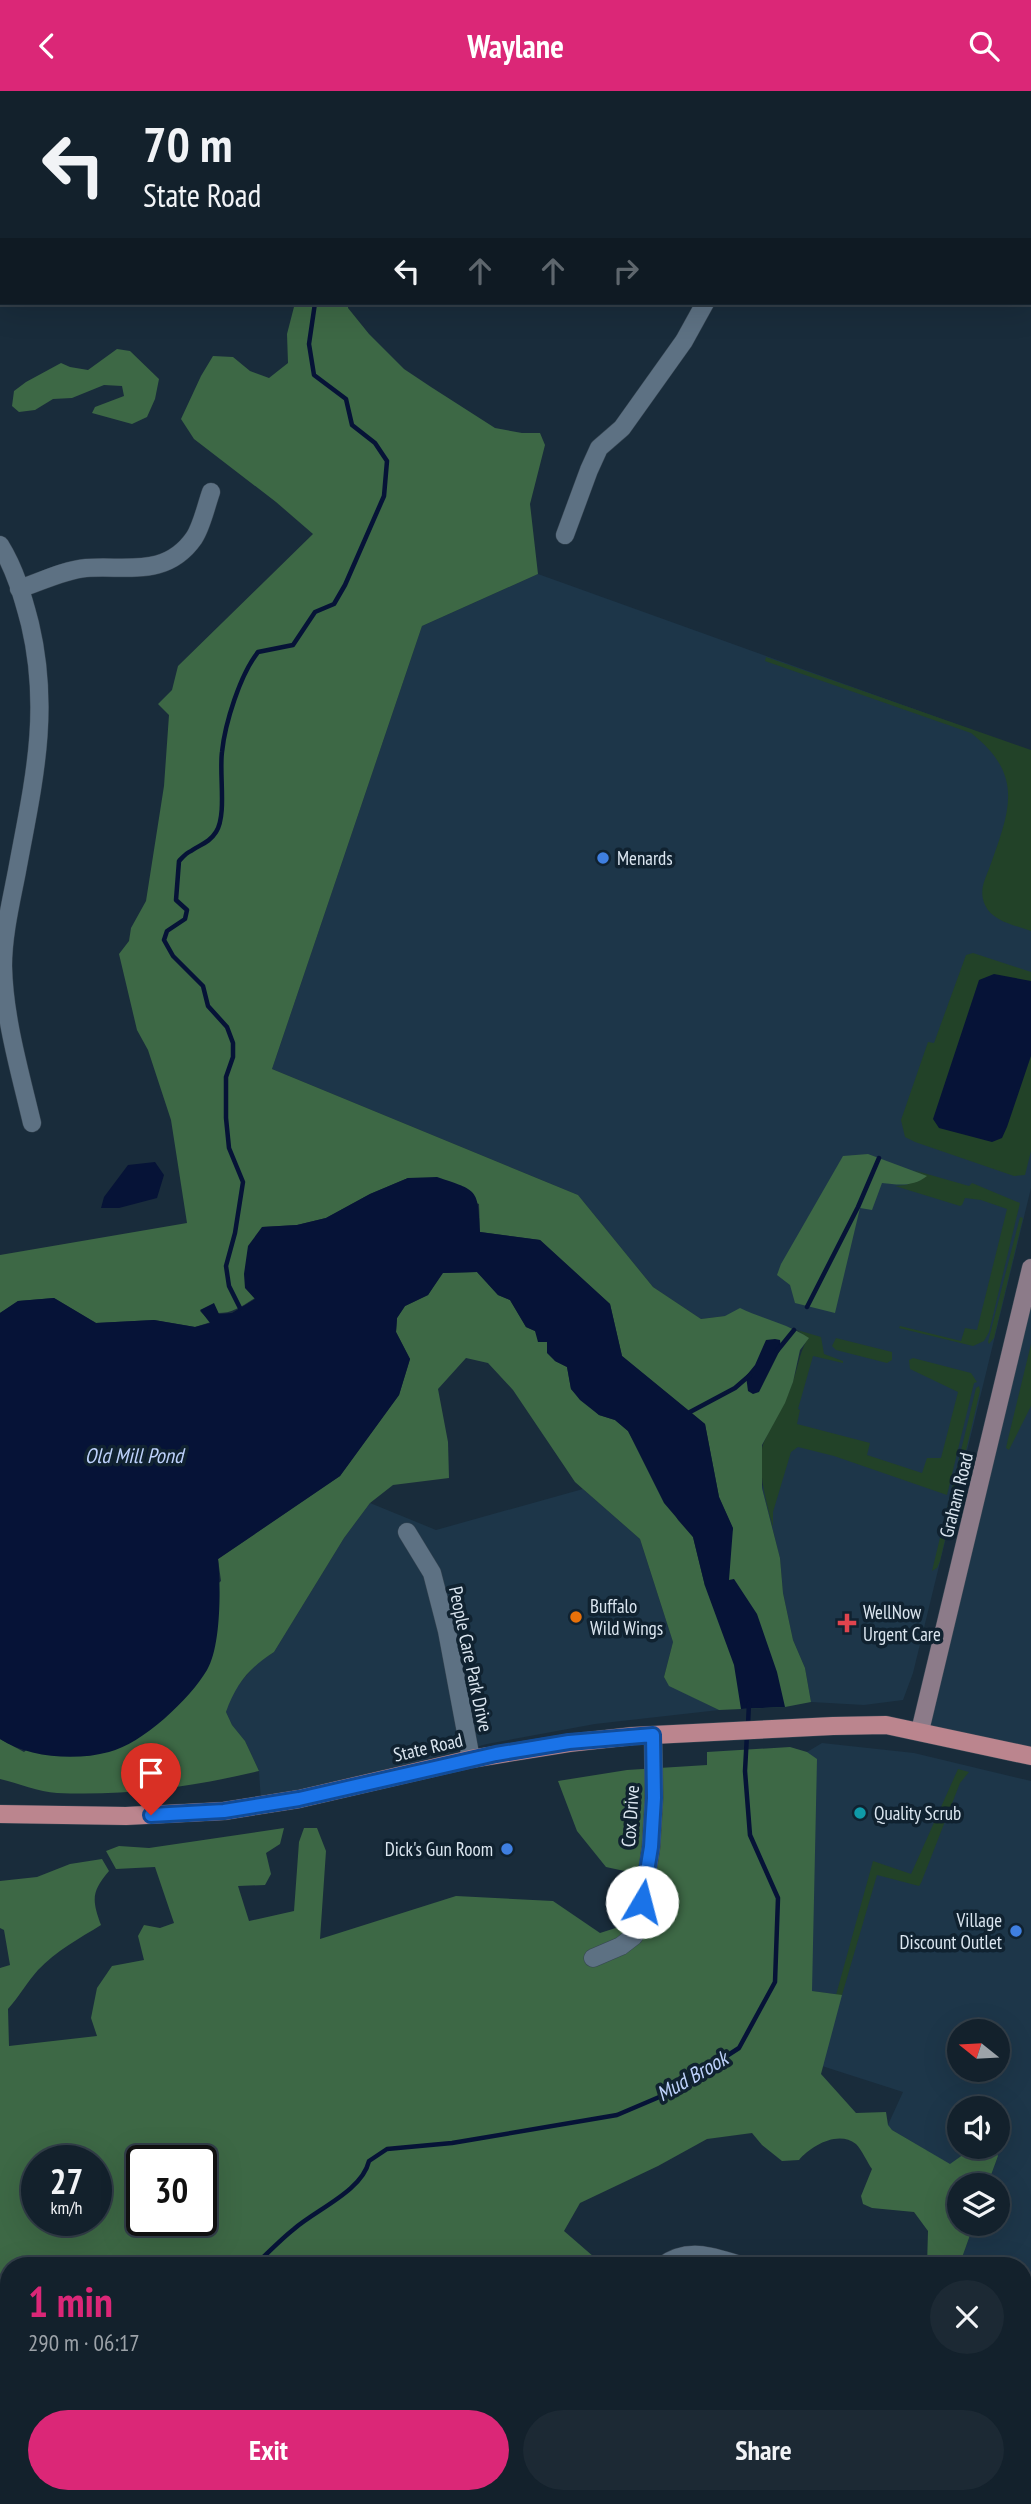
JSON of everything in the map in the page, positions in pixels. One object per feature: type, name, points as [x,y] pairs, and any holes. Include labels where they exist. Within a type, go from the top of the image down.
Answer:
[{"type":"main road","name":"Graham Road","points":[[920,1731],[1031,1268]]},
{"type":"main road","name":"State Road","points":[[0,1814],[127,1816],[224,1811],[299,1799],[471,1759],[569,1742],[653,1735],[886,1725],[1031,1756]]},
{"type":"street","points":[[565,535],[599,448],[622,428],[684,341],[704,305]]},
{"type":"street","points":[[19,589],[83,568],[155,567],[176,555],[195,537],[211,492]]},
{"type":"street","points":[[0,545],[9,558],[33,640],[41,706],[38,754],[10,907],[3,964],[8,1014],[32,1123]]},
{"type":"street","name":"People Care Park Drive","points":[[407,1532],[432,1573],[447,1631],[471,1759]]},
{"type":"street","name":"Cox Drive","points":[[593,1958],[621,1946],[634,1935],[640,1920],[651,1847],[654,1798],[653,1735]]},
{"type":"street","points":[[673,2257],[687,2254],[712,2257]]},
{"type":"shaded area","points":[[538,574],[1031,751],[1031,1188],[913,1673],[903,1700],[864,1705],[811,1702],[805,1668],[793,1640],[783,1593],[780,1558],[762,1488],[808,1338],[797,1330],[769,1321],[725,1316],[701,1319],[653,1287],[578,1195],[272,1069],[422,626]]},
{"type":"shaded area","points":[[1031,1268],[1031,1756],[920,1731]]},
{"type":"shaded area","points":[[583,1489],[640,1539],[673,1642],[664,1677],[669,1685],[719,1710],[595,1724],[487,1744],[261,1802],[259,1771],[245,1741],[232,1725],[226,1712],[233,1691],[256,1664],[274,1652],[344,1538],[370,1503],[436,1530]]},
{"type":"shaded area","points":[[822,1743],[914,1753],[1031,1781],[1031,2257],[962,2257],[970,2236],[1010,2236],[1010,2173],[992,2173],[997,2159],[1010,2159],[1010,2096],[947,2096],[947,2159],[958,2159],[950,2165],[887,2127],[903,2092],[822,2066],[841,1995],[812,1991],[807,1752]]},
{"type":"green space","points":[[294,305],[348,305],[369,334],[404,369],[495,428],[540,433],[545,445],[530,504],[538,574],[422,626],[272,1069],[578,1195],[653,1287],[701,1319],[725,1316],[740,1308],[809,1338],[800,1350],[785,1403],[762,1445],[762,1488],[780,1558],[783,1593],[793,1640],[805,1668],[811,1702],[785,1707],[719,1710],[669,1686],[664,1677],[673,1642],[640,1539],[575,1482],[513,1390],[488,1363],[466,1358],[438,1389],[448,1442],[449,1478],[393,1485],[370,1503],[344,1538],[274,1652],[250,1671],[234,1693],[226,1712],[232,1725],[245,1741],[259,1771],[159,1789],[83,1794],[50,1792],[0,1779],[0,1739],[24,1752],[221,1581],[218,1559],[340,1476],[399,1395],[410,1359],[396,1332],[397,1318],[405,1306],[428,1295],[442,1273],[477,1272],[498,1295],[510,1300],[526,1327],[547,1342],[555,1361],[567,1367],[571,1389],[599,1415],[615,1420],[628,1431],[678,1520],[693,1537],[705,1586],[733,1529],[719,1497],[705,1424],[622,1356],[610,1304],[540,1240],[480,1232],[479,1204],[408,1178],[370,1194],[326,1218],[297,1225],[262,1227],[255,1298],[229,1312],[200,1311],[211,1322],[195,1327],[154,1320],[96,1323],[54,1298],[18,1301],[0,1313],[0,1255],[187,1223],[171,1120],[148,1050],[137,1030],[119,954],[129,941],[131,928],[146,901],[164,786],[169,715],[158,704],[172,690],[178,666],[313,534],[194,439],[181,419],[213,356],[233,357],[250,371],[269,378],[288,363],[287,334]]},
{"type":"green space","points":[[117,349],[130,351],[159,379],[155,399],[147,417],[132,424],[92,413],[95,407],[124,396],[122,386],[104,385],[72,398],[53,399],[35,410],[19,412],[12,406],[14,391],[61,363],[88,370]]},
{"type":"green space","points":[[766,657],[1031,750],[1031,931],[993,915],[982,896],[1007,812],[1008,796],[1000,764],[988,749],[971,733],[765,661]]},
{"type":"green space","points":[[973,953],[1031,972],[1031,1151],[1025,1175],[1014,1176],[915,1142],[905,1137],[901,1120],[928,1042],[934,1043],[966,955]]},
{"type":"green space","points":[[868,1154],[927,1176],[911,1184],[882,1183],[872,1210],[860,1208],[835,1313],[795,1303],[790,1285],[777,1275],[781,1264],[843,1156]]},
{"type":"green space","points":[[913,1170],[969,1186],[972,1183],[1020,1203],[989,1332],[984,1341],[973,1346],[899,1328],[900,1326],[961,1341],[965,1328],[977,1330],[1007,1209],[981,1200],[965,1198],[960,1206],[895,1186],[906,1185],[926,1176]]},
{"type":"green space","points":[[1020,1217],[1023,1218],[994,1338],[989,1344],[988,1342]]},
{"type":"green space","points":[[797,1330],[821,1337],[824,1354],[843,1363],[813,1356],[798,1409],[797,1424],[870,1443],[867,1455],[922,1473],[927,1458],[941,1458],[958,1392],[910,1369],[909,1360],[913,1358],[971,1373],[977,1382],[974,1383],[947,1495],[834,1456],[798,1447],[791,1452],[773,1512],[773,1527],[763,1484],[762,1451],[789,1391],[808,1338]]},
{"type":"green space","points":[[836,1338],[892,1352],[892,1360],[887,1363],[836,1350],[832,1346]]},
{"type":"green space","points":[[1031,1344],[1031,1406],[1009,1450],[1006,1448]]},
{"type":"green space","points":[[979,1386],[940,1561],[932,1571],[976,1388]]},
{"type":"green space","points":[[790,1747],[807,1752],[817,1759],[812,1991],[842,1995],[821,2074],[856,2113],[886,2112],[888,2125],[892,2130],[950,2164],[957,2159],[997,2159],[992,2173],[947,2173],[947,2236],[970,2236],[962,2257],[927,2257],[928,2231],[914,2212],[872,2208],[863,2204],[861,2196],[872,2169],[856,2144],[849,2140],[833,2139],[818,2145],[799,2160],[782,2161],[752,2133],[707,2139],[580,2203],[564,2231],[594,2257],[0,2257],[0,1968],[10,1965],[4,1930],[0,1928],[0,1881],[37,1877],[70,1864],[102,1859],[109,1871],[99,1885],[95,1897],[101,1925],[45,1963],[8,2009],[9,2046],[97,2036],[91,2018],[97,1988],[112,1966],[144,1960],[138,1936],[144,1925],[160,1928],[174,1923],[155,1867],[116,1869],[106,1851],[119,1846],[149,1848],[284,1828],[280,1844],[266,1853],[271,1874],[265,1885],[238,1886],[249,1921],[294,1911],[299,1842],[304,1828],[317,1828],[326,1851],[320,1939],[456,1896],[553,1901],[600,1933],[625,1925],[638,1885],[629,1872],[606,1867],[577,1831],[558,1781],[627,1770],[707,1765],[707,1752]]},
{"type":"green space","points":[[958,1769],[969,1772],[960,1783],[921,1883],[919,1886],[877,1875],[842,1995],[836,1995],[873,1861],[911,1874]]},
{"type":"water","points":[[994,974],[1031,981],[1031,1056],[1007,1127],[1002,1138],[992,1142],[939,1128],[933,1119],[979,980]]},
{"type":"water","points":[[155,1162],[164,1175],[157,1198],[119,1208],[101,1208],[104,1197],[128,1165]]},
{"type":"water","name":"Old Mill Pond","points":[[437,1177],[461,1185],[473,1193],[478,1207],[480,1232],[540,1240],[610,1304],[622,1356],[705,1424],[719,1497],[733,1528],[729,1580],[734,1579],[757,1614],[777,1672],[785,1707],[741,1709],[734,1665],[705,1586],[693,1537],[664,1503],[628,1431],[615,1420],[599,1415],[580,1400],[571,1389],[567,1367],[547,1353],[547,1342],[538,1342],[535,1331],[526,1327],[510,1300],[498,1295],[477,1272],[443,1273],[428,1295],[405,1306],[397,1318],[396,1332],[410,1359],[399,1395],[340,1476],[218,1559],[219,1616],[212,1660],[199,1682],[177,1707],[136,1740],[96,1755],[68,1757],[39,1754],[0,1739],[0,1313],[18,1301],[54,1298],[96,1323],[154,1320],[195,1327],[210,1323],[200,1310],[214,1303],[219,1314],[232,1313],[255,1299],[245,1288],[244,1274],[248,1246],[262,1227],[297,1225],[326,1218],[370,1194],[408,1178]]},
{"type":"water","points":[[766,1340],[780,1340],[781,1348],[759,1392],[753,1394],[748,1391],[746,1376],[755,1365]]},
{"type":"waterway","points":[[240,1308],[229,1286],[226,1266],[235,1233],[243,1182],[229,1148],[226,1118],[226,1077],[233,1057],[233,1043],[227,1027],[208,1006],[203,986],[173,956],[164,940],[167,931],[185,919],[187,910],[176,900],[179,861],[211,839],[219,825],[224,740],[234,700],[245,673],[258,652],[293,645],[315,612],[334,604],[384,496],[387,461],[375,443],[352,425],[346,399],[314,375],[309,344],[315,305]]},
{"type":"waterway","points":[[807,1307],[858,1207],[879,1158]]},
{"type":"waterway","points":[[777,1351],[794,1330]]},
{"type":"waterway","points":[[690,1412],[735,1388],[750,1375]]},
{"type":"waterway","name":"Mud Brook","points":[[748,1725],[749,1703]]},
{"type":"waterway","name":"Mud Brook","points":[[263,2257],[294,2229],[338,2199],[358,2181],[369,2161],[387,2149],[452,2143],[617,2115],[671,2092],[739,2048],[775,1982],[778,1898],[750,1835],[745,1771],[747,1734]]},
{"type":"place","name":"Menards","points":[[603,858]]},
{"type":"place","name":"Buffalo Wild Wings","points":[[576,1617]]},
{"type":"place","name":"WellNow Urgent Care","points":[[847,1623]]},
{"type":"place","name":"Quality Scrub","points":[[860,1813]]},
{"type":"place","name":"Dick's Gun Room","points":[[507,1849]]},
{"type":"place","name":"Village Discount Outlet","points":[[1016,1931]]},
{"type":"route","points":[[151,1815],[224,1811],[299,1799],[496,1754],[569,1742],[653,1735],[654,1798],[651,1847],[642,1902]]}]
